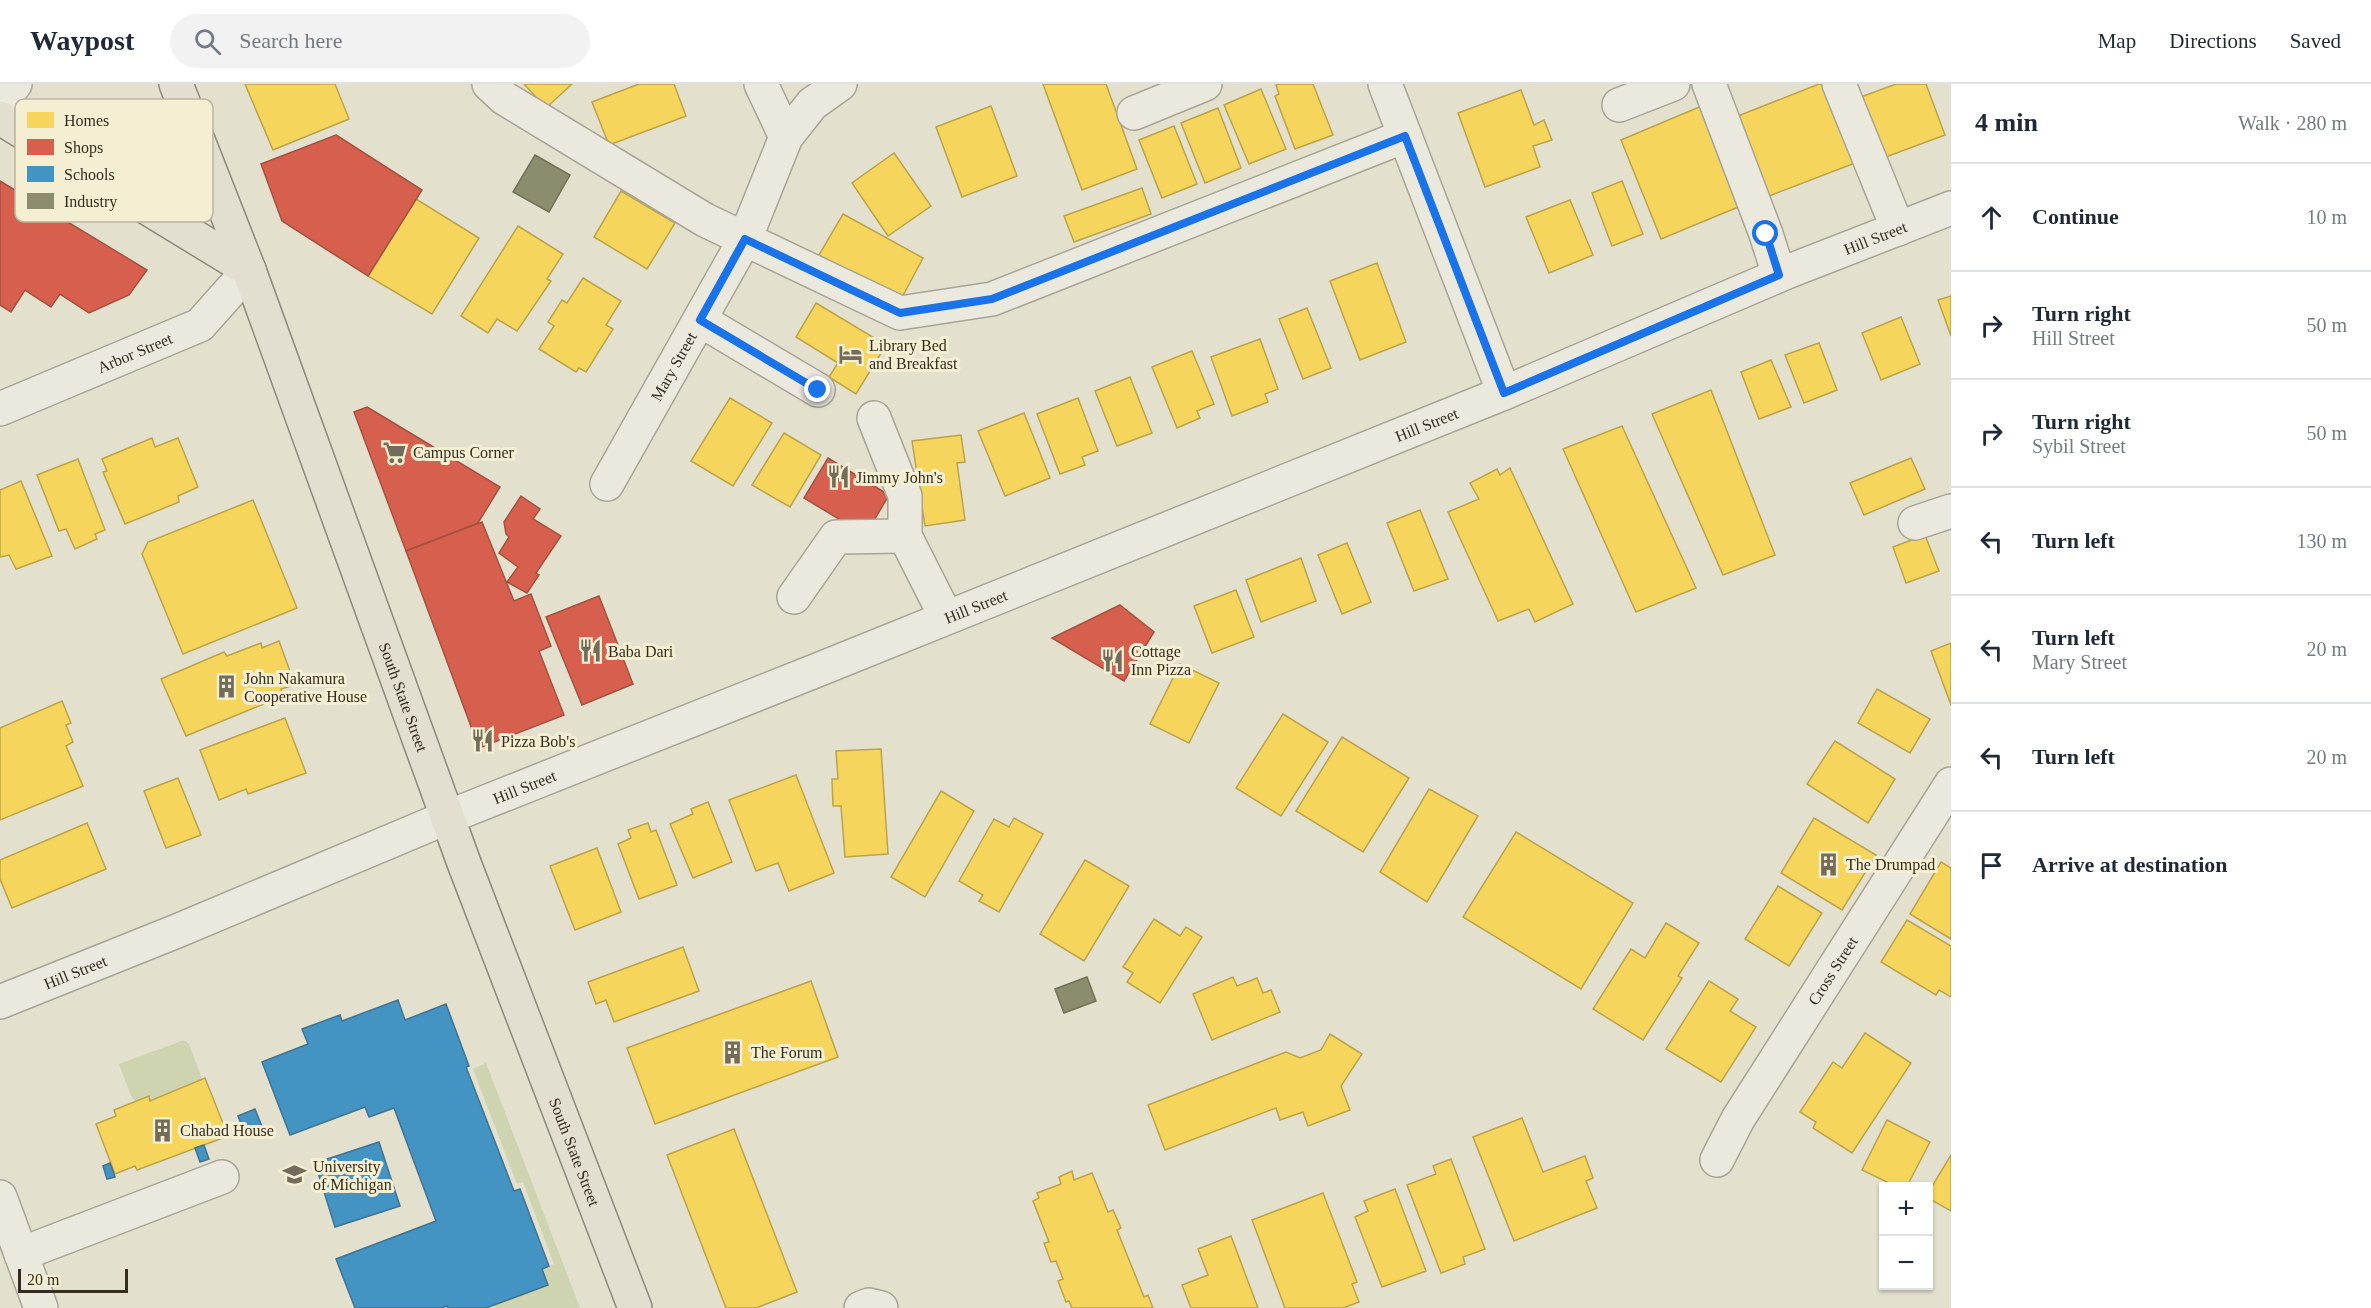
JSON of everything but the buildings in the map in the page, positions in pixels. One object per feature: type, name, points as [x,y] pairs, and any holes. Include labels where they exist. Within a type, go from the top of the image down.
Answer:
[{"type":"main road","name":"South State Street","points":[[176,84],[182,99]]},
{"type":"main road","points":[[0,118],[15,127]]},
{"type":"main road","name":"South State Street","points":[[213,178],[249,270],[448,817],[635,1308]]},
{"type":"main road","points":[[170,222],[249,270]]},
{"type":"street","points":[[0,104],[15,84]]},
{"type":"street","points":[[489,84],[504,98],[705,219],[900,313],[992,299],[1405,136]]},
{"type":"street","points":[[761,84],[786,137]]},
{"type":"street","name":"Mary Street","points":[[607,483],[745,239],[786,137],[812,104],[840,84]]},
{"type":"street","points":[[1134,113],[1205,84]]},
{"type":"street","points":[[1385,84],[1504,393]]},
{"type":"street","points":[[1619,105],[1673,84]]},
{"type":"street","points":[[1709,84],[1766,234],[1779,275]]},
{"type":"street","points":[[1839,84],[1898,229]]},
{"type":"street","name":"Hill Street","points":[[0,1002],[448,817],[1504,393],[1779,275],[1951,208]]},
{"type":"street","name":"Arbor Street","points":[[0,409],[200,325],[249,270]]},
{"type":"street","points":[[700,320],[818,390]]},
{"type":"street","points":[[874,418],[905,496],[905,536],[946,617]]},
{"type":"street","points":[[1915,523],[1951,511]]},
{"type":"street","points":[[794,597],[836,537],[905,536]]},
{"type":"street","name":"Cross Street","points":[[1717,1160],[1738,1119],[1951,784]]},
{"type":"street","points":[[21,1254],[81,1223],[222,1177]]},
{"type":"street","points":[[0,1197],[41,1308]]},
{"type":"street","points":[[861,1308],[869,1305],[881,1308]]},
{"type":"green space","points":[[184,1040],[189,1044],[202,1079],[150,1101],[148,1096],[136,1102],[131,1096],[119,1064]]},
{"type":"green space","points":[[486,1063],[580,1308],[495,1308],[494,1305],[548,1285],[542,1269],[554,1264],[523,1182],[517,1184],[473,1069]]},
{"type":"place","name":"Library Bed and Breakfast","points":[[851,354]]},
{"type":"place","name":"Campus Corner","points":[[395,452]]},
{"type":"place","name":"Jimmy John's","points":[[838,477]]},
{"type":"place","name":"Baba Dari","points":[[590,651]]},
{"type":"place","name":"Cottage Inn Pizza","points":[[1113,660]]},
{"type":"place","name":"John Nakamura Cooperative House","points":[[226,687]]},
{"type":"place","name":"Pizza Bob's","points":[[483,741]]},
{"type":"place","name":"The Drumpad","points":[[1828,864]]},
{"type":"place","name":"The Forum","points":[[733,1052]]},
{"type":"place","name":"Chabad House","points":[[162,1130]]},
{"type":"place","name":"University of Michigan","points":[[295,1175]]},
{"type":"route","points":[[818,390],[700,320],[745,239],[900,313],[992,299],[1405,136],[1504,393],[1779,275],[1766,234]]}]
